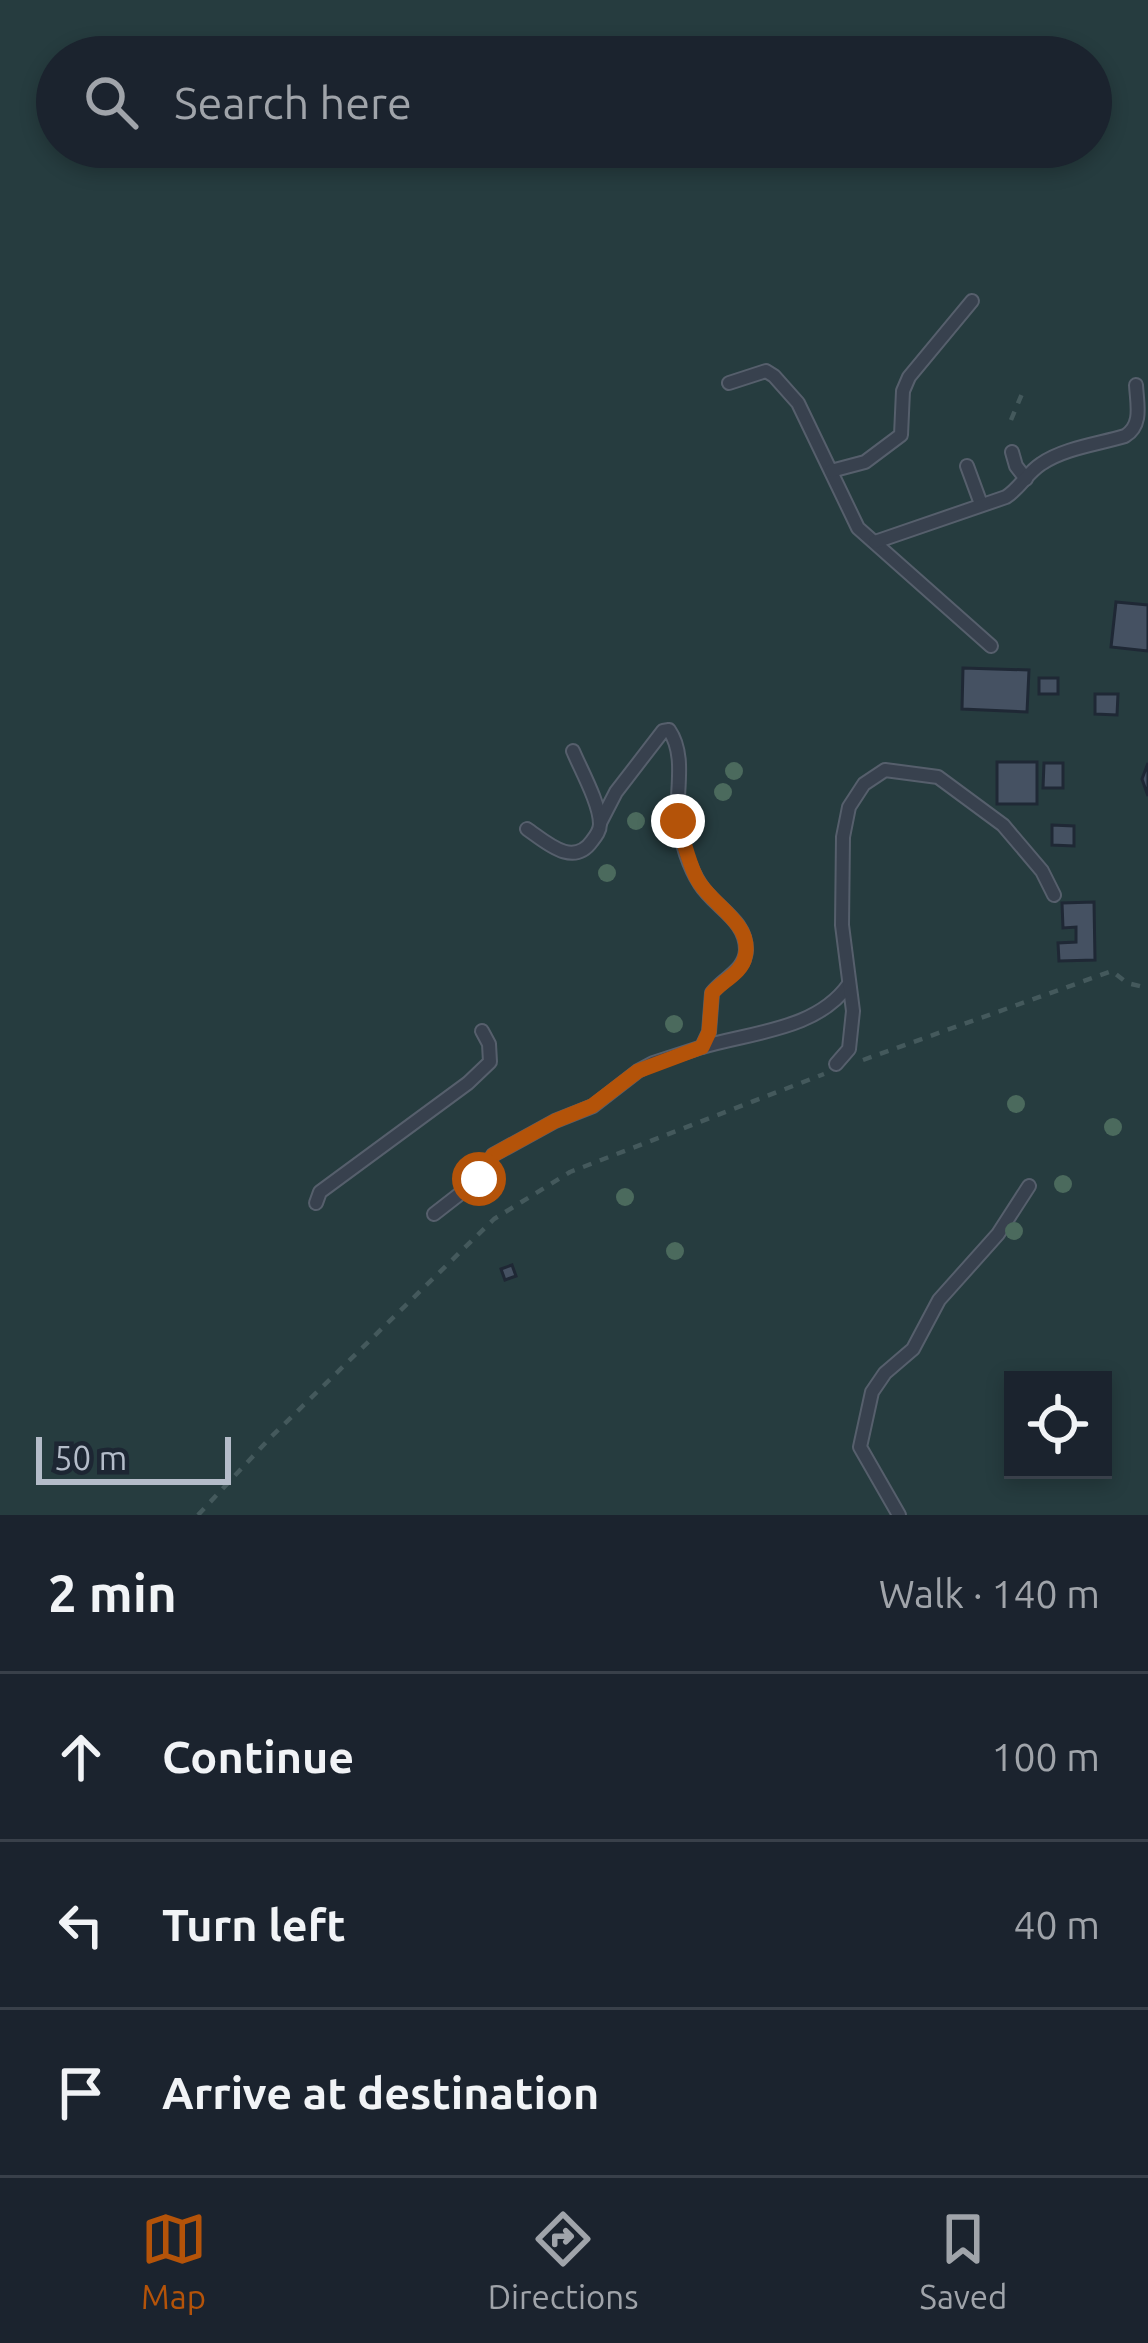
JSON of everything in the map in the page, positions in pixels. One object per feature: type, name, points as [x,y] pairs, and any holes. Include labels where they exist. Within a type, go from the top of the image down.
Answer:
[{"type":"lane","points":[[831,471],[865,462],[901,434],[903,391],[909,377],[972,301]]},
{"type":"lane","points":[[729,383],[766,371],[774,376],[798,404],[858,528],[991,646]]},
{"type":"lane","points":[[875,542],[1006,497],[1038,465],[1125,436],[1138,420],[1136,385]]},
{"type":"lane","points":[[1012,452],[1026,479]]},
{"type":"lane","points":[[967,466],[981,504]]},
{"type":"lane","points":[[527,829],[561,852],[577,854],[588,848],[616,792],[663,731],[669,730],[680,779],[678,821],[688,856],[712,901],[737,922],[746,945],[741,967],[712,993],[709,1032],[702,1047]]},
{"type":"lane","points":[[573,751],[600,823]]},
{"type":"lane","points":[[838,1067],[849,1049],[853,1011],[842,925],[843,837],[849,807],[864,784],[885,770],[938,777],[1003,825],[1042,871],[1054,895]]},
{"type":"lane","points":[[434,1214],[479,1179],[493,1155],[592,1106],[638,1071],[702,1047],[792,1024],[836,1002],[849,983]]},
{"type":"lane","points":[[316,1203],[320,1192],[490,1062],[482,1031]]},
{"type":"lane","points":[[899,1515],[860,1447],[872,1392],[885,1373],[913,1349],[939,1300],[998,1234],[1029,1186]]},
{"type":"path","points":[[1011,420],[1024,389]]},
{"type":"path","points":[[198,1515],[494,1219],[570,1172],[838,1067],[1112,971],[1127,983],[1148,988]]},
{"type":"green space","points":[[0,0],[1148,0],[1148,1515],[0,1515]]},
{"type":"building","points":[[1116,602],[1148,605],[1148,651],[1111,647]]},
{"type":"building","points":[[963,668],[1029,670],[1027,712],[962,709]]},
{"type":"building","points":[[1039,678],[1058,678],[1058,694],[1039,694]]},
{"type":"building","points":[[1095,694],[1118,694],[1117,715],[1095,714]]},
{"type":"building","points":[[997,762],[1037,762],[1037,804],[997,804]]},
{"type":"building","points":[[1044,763],[1063,763],[1063,788],[1043,788]]},
{"type":"building","points":[[1148,763],[1148,796],[1142,779]]},
{"type":"building","points":[[1052,825],[1074,826],[1074,846],[1052,845]]},
{"type":"building","points":[[1094,902],[1095,960],[1059,961],[1058,943],[1076,942],[1076,927],[1063,928],[1062,903]]},
{"type":"building","points":[[512,1265],[516,1276],[505,1280],[501,1269]]},
{"type":"route","points":[[479,1179],[493,1155],[592,1106],[638,1071],[702,1047],[709,1032],[712,993],[741,967],[746,945],[737,922],[712,901],[698,880],[678,821]]}]
